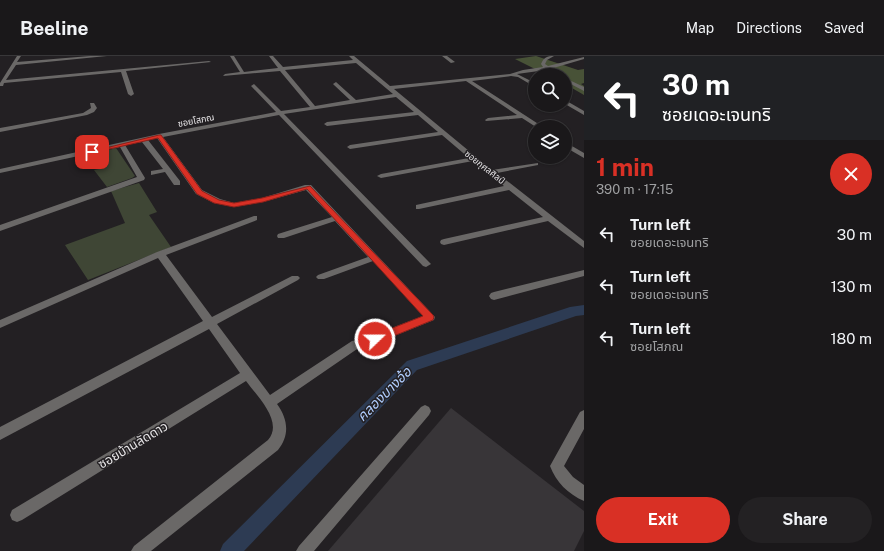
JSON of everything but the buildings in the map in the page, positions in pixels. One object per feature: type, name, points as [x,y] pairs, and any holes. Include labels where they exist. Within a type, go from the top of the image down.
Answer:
[{"type":"street","points":[[0,88],[19,56]]},
{"type":"street","points":[[14,64],[105,56]]},
{"type":"street","points":[[232,56],[243,73]]},
{"type":"street","points":[[271,56],[313,107]]},
{"type":"street","name":"ซอยกุศลศิลป์","points":[[351,56],[474,159],[584,245]]},
{"type":"street","points":[[444,56],[453,62]]},
{"type":"street","points":[[552,56],[545,59],[543,64],[547,68],[584,58]]},
{"type":"street","points":[[225,75],[358,61]]},
{"type":"street","points":[[4,82],[209,62]]},
{"type":"street","points":[[123,70],[131,94]]},
{"type":"street","points":[[511,75],[528,70]]},
{"type":"street","points":[[388,88],[511,75],[519,76],[528,81]]},
{"type":"street","points":[[466,79],[529,120]]},
{"type":"street","points":[[572,83],[584,89]]},
{"type":"street","points":[[336,84],[354,101]]},
{"type":"street","points":[[254,86],[278,113],[426,264]]},
{"type":"street","name":"ซอยโสภณ","points":[[0,171],[159,136],[278,113],[397,95]]},
{"type":"street","points":[[0,130],[85,114],[92,112],[94,108],[92,104]]},
{"type":"street","points":[[572,106],[584,113]]},
{"type":"street","points":[[327,124],[420,113]]},
{"type":"street","points":[[488,120],[523,116]]},
{"type":"street","points":[[350,147],[444,133]]},
{"type":"street","points":[[159,136],[199,192],[217,201],[234,205],[263,200],[308,187],[430,317],[375,339]]},
{"type":"street","points":[[144,140],[177,183]]},
{"type":"street","points":[[0,228],[140,178],[122,145]]},
{"type":"street","points":[[573,149],[584,147]]},
{"type":"street","points":[[573,149],[584,156]]},
{"type":"street","points":[[381,176],[474,159]]},
{"type":"street","points":[[492,172],[536,164]]},
{"type":"street","points":[[154,173],[167,170]]},
{"type":"street","points":[[419,207],[511,187]]},
{"type":"street","points":[[0,324],[160,254],[254,218]]},
{"type":"street","points":[[281,236],[337,218]]},
{"type":"street","points":[[444,242],[548,218]]},
{"type":"street","points":[[139,551],[276,443],[279,437],[280,423],[276,413],[269,403],[160,254]]},
{"type":"street","points":[[321,277],[373,258]]},
{"type":"street","points":[[494,296],[584,272]]},
{"type":"street","points":[[0,434],[295,278]]},
{"type":"street","points":[[269,403],[356,344]]},
{"type":"street","name":"ซอยบ้านลัดดาว","points":[[17,515],[248,374]]},
{"type":"street","points":[[304,551],[425,411]]},
{"type":"street","points":[[584,416],[557,466],[565,479],[584,494]]},
{"type":"green space","points":[[536,56],[572,68],[533,68],[515,59]]},
{"type":"green space","points":[[572,68],[578,70],[584,69],[584,83],[581,84],[584,86],[584,95],[572,88]]},
{"type":"green space","points":[[116,148],[135,176],[107,187],[94,170],[104,168],[105,166],[98,153]]},
{"type":"green space","points":[[139,183],[157,212],[149,215],[171,247],[88,280],[65,245],[125,223],[111,191]]},
{"type":"waterway","name":"คลองบางอ้อ","points":[[230,551],[412,365],[575,311],[584,310]]},
{"type":"route","points":[[92,152],[159,136],[199,192],[217,201],[234,205],[263,200],[308,187],[430,317],[375,339]]}]
